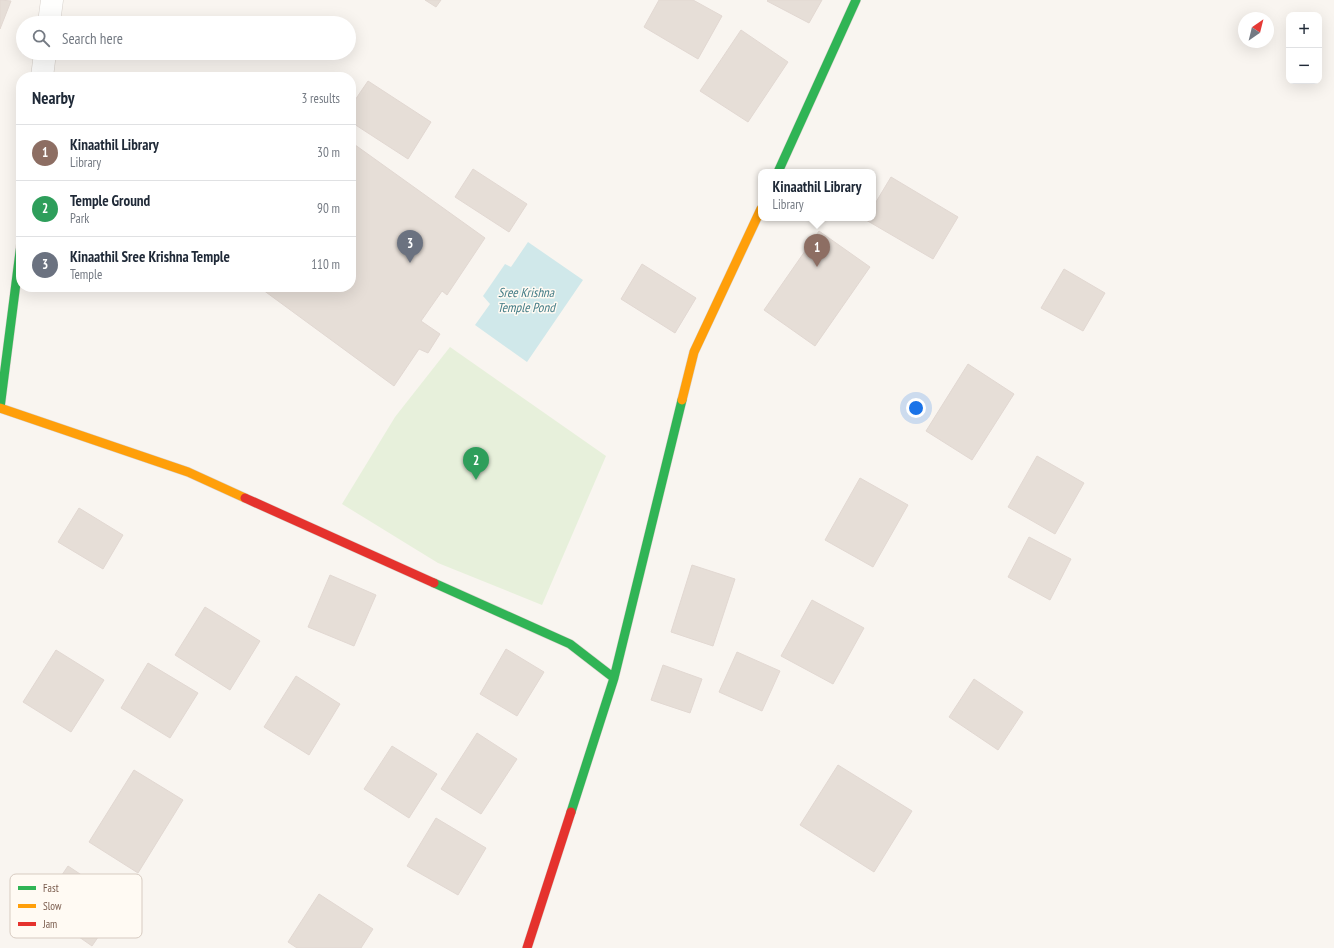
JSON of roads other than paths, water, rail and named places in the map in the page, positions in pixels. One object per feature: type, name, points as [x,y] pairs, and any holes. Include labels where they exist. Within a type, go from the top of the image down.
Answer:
[{"type":"main road","points":[[779,169],[856,0]]},
{"type":"main road","points":[[527,948],[614,678],[694,352],[758,214]]},
{"type":"main road","points":[[16,283],[0,408],[188,472],[570,644],[614,678]]},
{"type":"street","points":[[50,16],[52,0]]},
{"type":"street","points":[[43,72],[44,60]]},
{"type":"water","name":"Sree Krishna Temple Pond","points":[[528,242],[583,280],[527,362],[475,325],[490,304],[483,296],[505,264],[511,267]]},
{"type":"place","name":"Kinaathil Sree Krishna Temple","points":[[410,263]]},
{"type":"place","name":"Kinaathil Library","points":[[817,267]]},
{"type":"place","name":"Temple Ground","points":[[476,480]]}]
